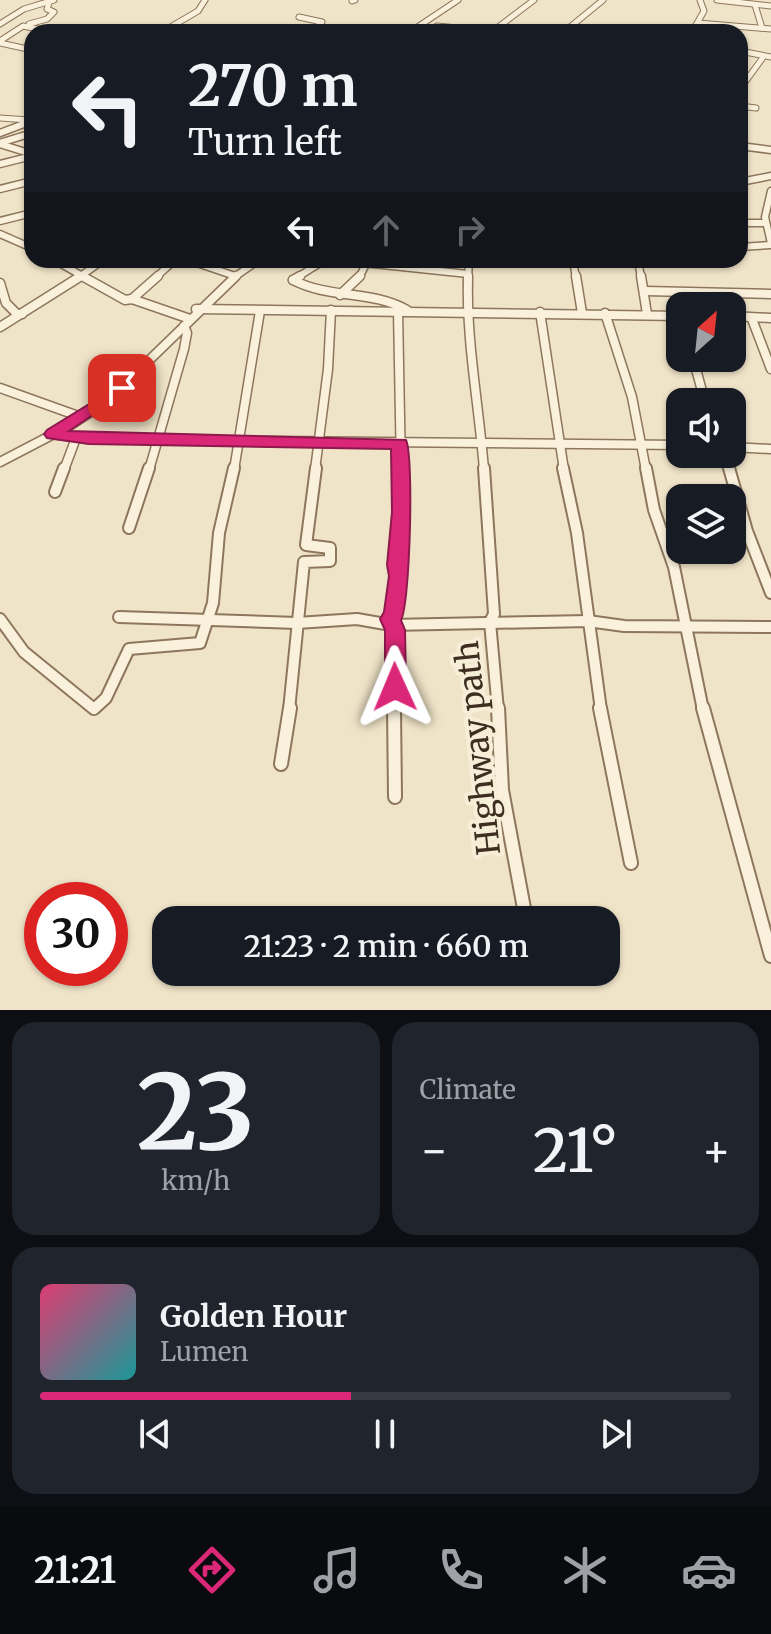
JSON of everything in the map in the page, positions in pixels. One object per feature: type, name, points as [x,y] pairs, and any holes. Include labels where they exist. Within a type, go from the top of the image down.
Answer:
[{"type":"street","points":[[0,24],[29,7],[63,0]]},
{"type":"street","points":[[176,24],[198,11],[205,0]]},
{"type":"street","points":[[422,24],[458,0]]},
{"type":"street","points":[[505,24],[534,0]]},
{"type":"street","points":[[574,24],[603,0]]},
{"type":"street","points":[[700,0],[704,11],[698,23],[711,24]]},
{"type":"street","points":[[717,0],[771,6]]},
{"type":"street","points":[[31,24],[49,18],[54,12],[50,4]]},
{"type":"street","points":[[755,5],[762,28]]},
{"type":"street","points":[[299,17],[322,22],[320,24]]},
{"type":"street","points":[[0,42],[24,27]]},
{"type":"street","points":[[748,27],[771,29]]},
{"type":"street","points":[[0,42],[24,48]]},
{"type":"street","points":[[748,79],[767,56]]},
{"type":"street","points":[[748,107],[756,108]]},
{"type":"street","points":[[0,118],[24,120]]},
{"type":"street","points":[[0,133],[24,123]]},
{"type":"street","points":[[0,143],[24,136]]},
{"type":"street","points":[[0,143],[24,152]]},
{"type":"street","points":[[748,147],[771,150]]},
{"type":"street","points":[[0,164],[24,157]]},
{"type":"street","points":[[748,180],[771,176]]},
{"type":"street","points":[[0,189],[24,183]]},
{"type":"street","points":[[748,246],[771,244],[765,223],[765,205],[771,191]]},
{"type":"street","points":[[0,221],[24,215]]},
{"type":"street","points":[[748,223],[765,223]]},
{"type":"street","points":[[0,234],[24,244]]},
{"type":"street","points":[[69,268],[122,299],[132,299],[187,323]]},
{"type":"street","points":[[0,327],[92,268]]},
{"type":"street","points":[[132,299],[166,268]]},
{"type":"street","points":[[212,268],[235,276]]},
{"type":"street","points":[[0,462],[81,417],[134,379],[187,323],[196,309],[247,268]]},
{"type":"street","points":[[313,268],[293,282],[340,295],[391,303],[408,311]]},
{"type":"street","points":[[340,295],[357,282],[363,268]]},
{"type":"street","points":[[390,268],[468,274]]},
{"type":"street","points":[[119,617],[297,623],[357,619],[391,625],[490,622],[494,614],[481,442],[467,319],[470,312],[468,268]]},
{"type":"street","points":[[574,268],[582,313]]},
{"type":"street","points":[[640,268],[646,291],[647,314]]},
{"type":"street","points":[[0,283],[6,303],[18,315]]},
{"type":"street","points":[[646,291],[771,294]]},
{"type":"street","points":[[196,309],[605,313],[666,316]]},
{"type":"street","points":[[281,764],[289,715],[331,310]]},
{"type":"street","points":[[0,619],[24,652],[94,709],[103,703],[123,655],[129,649],[197,645],[203,639],[213,603],[219,533],[231,487],[260,311]]},
{"type":"street","points":[[395,797],[391,760],[395,630],[391,625],[399,576],[396,565],[402,506],[398,311]]},
{"type":"street","points":[[540,312],[559,443],[577,533],[610,768],[631,863]]},
{"type":"street","points":[[605,313],[619,350],[654,510],[674,567],[706,723],[771,956]]},
{"type":"street","points":[[746,318],[771,318]]},
{"type":"street","points":[[752,319],[771,369]]},
{"type":"street","points":[[129,528],[159,439],[187,323]]},
{"type":"street","points":[[0,388],[81,417]]},
{"type":"street","points":[[53,434],[76,438],[666,445]]},
{"type":"street","points":[[55,492],[76,438]]},
{"type":"street","points":[[746,448],[771,449]]},
{"type":"street","points":[[729,468],[747,531],[771,593]]},
{"type":"street","points":[[304,562],[330,561],[332,557],[330,548],[306,545]]},
{"type":"street","name":"Highway path","points":[[524,906],[505,805],[490,622],[588,621],[618,626],[771,627]]},
{"type":"street","points":[[207,622],[236,626]]},
{"type":"route","points":[[122,388],[53,434],[89,439],[400,443],[402,512],[396,565],[399,576],[391,619],[395,630],[395,687]]}]
